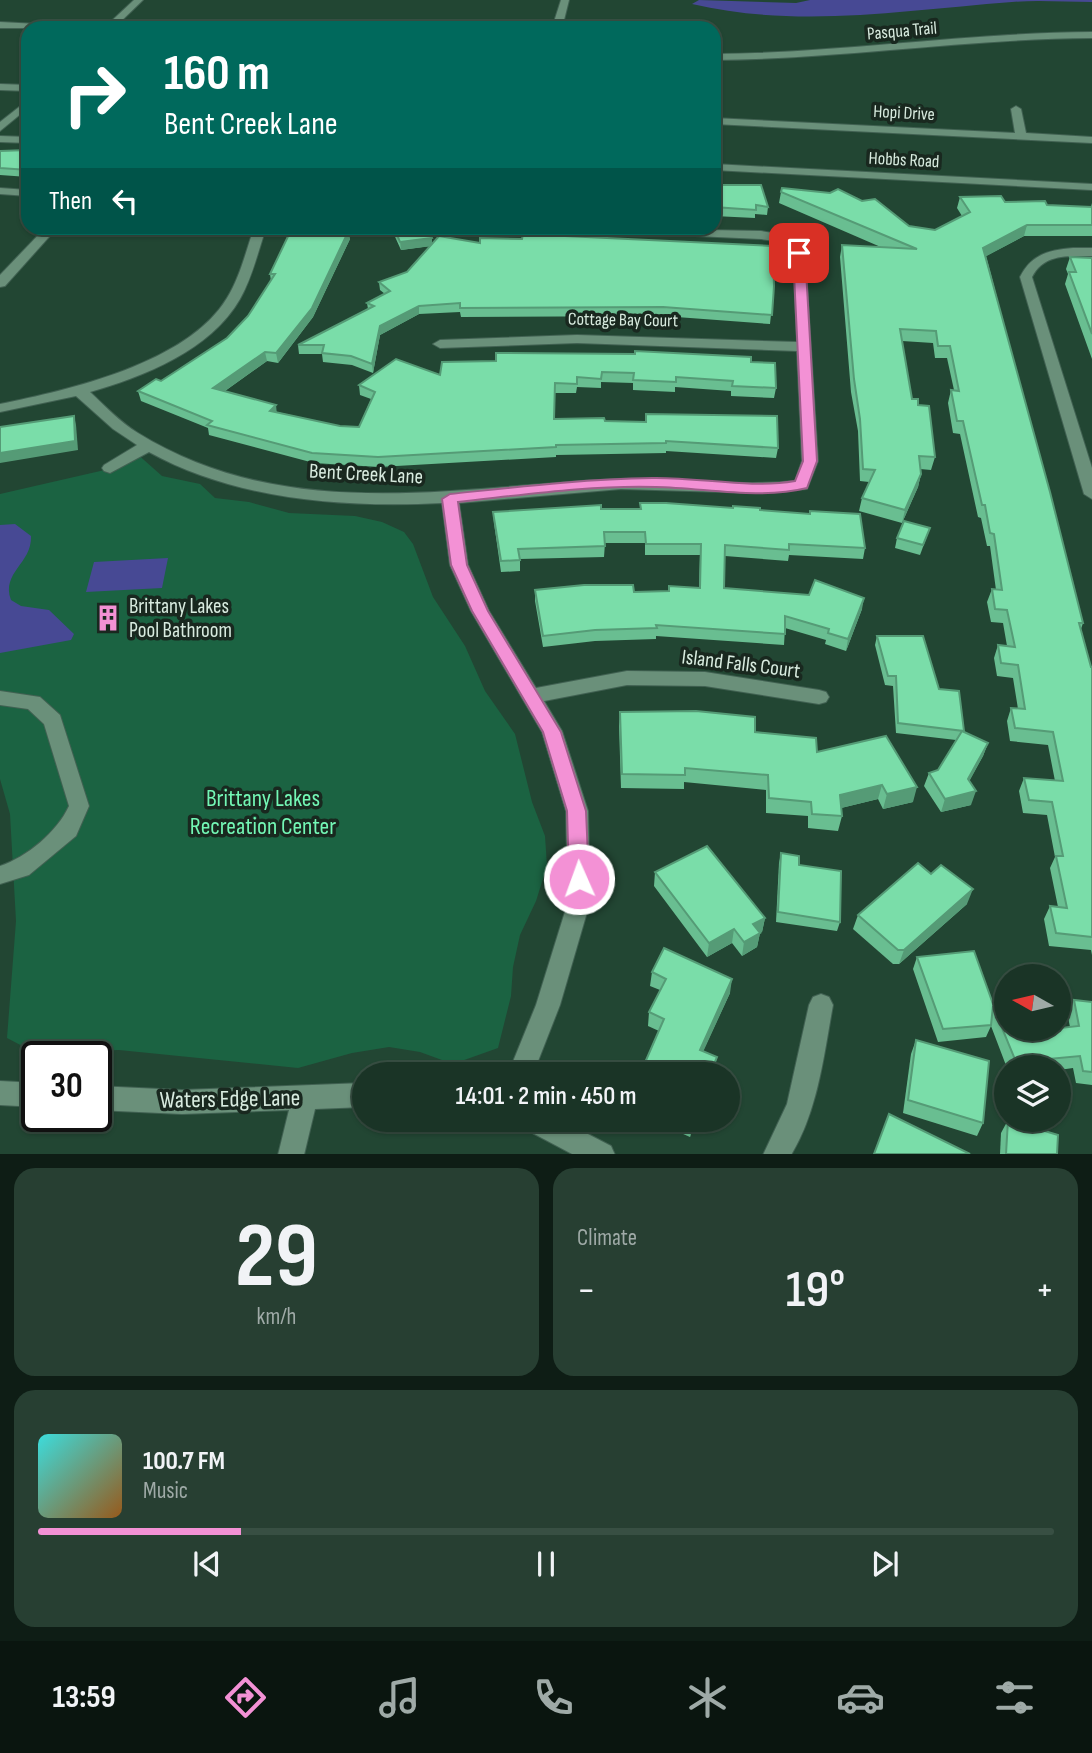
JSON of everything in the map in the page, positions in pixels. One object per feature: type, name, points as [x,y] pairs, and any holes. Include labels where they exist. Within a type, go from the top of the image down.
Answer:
[{"type":"street","points":[[116,21],[139,0]]},
{"type":"street","points":[[559,21],[565,0]]},
{"type":"street","points":[[0,25],[21,26]]},
{"type":"street","name":"Pasqua Trail","points":[[721,57],[791,57],[1021,36],[1092,35]]},
{"type":"street","points":[[0,87],[21,88]]},
{"type":"street","points":[[1016,109],[1022,137]]},
{"type":"street","points":[[0,130],[21,110]]},
{"type":"street","name":"Hopi Drive","points":[[721,121],[1092,140]]},
{"type":"street","points":[[0,130],[21,132]]},
{"type":"street","points":[[0,139],[21,140]]},
{"type":"street","name":"Hobbs Road","points":[[721,167],[1092,187]]},
{"type":"street","name":"Hobbs Road","points":[[721,177],[1092,197]]},
{"type":"street","points":[[0,191],[21,192]]},
{"type":"street","points":[[721,234],[793,240],[799,253],[806,347]]},
{"type":"street","points":[[0,283],[45,235]]},
{"type":"street","points":[[0,408],[108,383],[175,351],[210,324],[232,301],[257,235]]},
{"type":"street","points":[[1092,252],[1057,253],[1037,260],[1026,277],[1027,288],[1092,494]]},
{"type":"street","name":"Cottage Bay Court","points":[[440,344],[495,340],[634,338],[806,347]]},
{"type":"street","name":"Bent Creek Lane","points":[[80,391],[131,435],[207,471],[262,485],[324,496],[450,499],[558,487],[641,483],[774,489],[802,485],[810,461],[806,347]]},
{"type":"street","points":[[110,468],[149,445]]},
{"type":"street","points":[[450,499],[459,565],[480,611],[552,732],[577,811],[579,902],[548,1005],[526,1062]]},
{"type":"street","name":"Island Falls Court","points":[[532,696],[626,678],[705,679],[819,697]]},
{"type":"street","points":[[0,698],[33,702],[52,720],[79,806],[68,831],[20,867],[0,875]]},
{"type":"street","points":[[776,1154],[786,1142],[810,1065],[821,1005]]},
{"type":"street","points":[[0,1093],[21,1094]]},
{"type":"street","name":"Waters Edge Lane","points":[[112,1099],[182,1102],[352,1096]]},
{"type":"street","points":[[291,1154],[306,1098]]},
{"type":"street","points":[[558,1132],[602,1154]]},
{"type":"green space","name":"Brittany Lakes Recreation Center","points":[[135,452],[162,476],[200,484],[215,498],[249,502],[289,513],[355,516],[382,522],[404,532],[413,544],[433,597],[465,646],[485,691],[515,734],[532,802],[545,836],[547,866],[536,901],[520,935],[513,967],[511,996],[498,1048],[459,1062],[448,1062],[420,1052],[389,1047],[352,1053],[298,1068],[112,1050],[112,1041],[21,1041],[21,1045],[7,1038],[16,921],[10,814],[0,779],[0,494],[109,469]]},
{"type":"shaded area","points":[[699,0],[796,3],[810,0],[1092,0],[1092,2],[1022,1],[892,13],[812,16],[732,11],[692,4]]},
{"type":"shaded area","points":[[15,524],[31,536],[27,554],[10,582],[11,600],[21,606],[49,610],[74,634],[71,640],[0,653],[0,525]]},
{"type":"shaded area","points":[[168,558],[162,588],[86,592],[94,562]]},
{"type":"building","points":[[21,150],[21,170],[0,168],[0,151]]},
{"type":"building","points":[[721,185],[761,185],[768,207],[756,205],[756,210],[721,208]]},
{"type":"building","points":[[782,188],[830,193],[838,189],[862,201],[875,199],[909,226],[935,230],[970,212],[960,197],[1001,196],[1005,202],[1045,201],[1047,205],[1092,207],[1092,225],[1027,225],[983,248],[1050,492],[1083,623],[1079,623],[1092,667],[1092,937],[1056,933],[1050,906],[1067,908],[1056,856],[1063,856],[1052,802],[1029,800],[1024,778],[1063,781],[1053,732],[1015,728],[1011,708],[1025,709],[1018,665],[1001,663],[998,645],[1015,647],[1007,610],[995,609],[992,589],[1002,590],[994,534],[990,533],[985,505],[982,505],[963,421],[957,421],[951,390],[959,391],[950,346],[938,346],[936,331],[900,329],[912,399],[918,399],[918,405],[929,406],[935,457],[919,456],[921,474],[905,510],[862,498],[875,470],[863,469],[842,245],[917,249],[781,192]]},
{"type":"building","points":[[289,235],[347,235],[312,308],[276,353],[265,352],[213,388],[276,405],[270,411],[340,426],[359,427],[375,392],[359,385],[396,359],[440,375],[442,362],[496,361],[496,353],[635,354],[635,351],[751,357],[751,362],[775,363],[776,388],[732,386],[733,381],[676,377],[676,382],[633,380],[634,373],[602,372],[601,379],[577,377],[577,384],[555,383],[554,419],[604,418],[605,421],[646,422],[646,414],[777,416],[778,448],[666,441],[556,445],[378,457],[312,453],[207,425],[212,421],[138,391],[156,379],[161,381],[227,338],[248,316],[275,274],[270,274]]},
{"type":"building","points":[[397,235],[430,235],[432,238],[400,242]]},
{"type":"building","points":[[523,235],[544,235],[773,246],[772,315],[663,307],[460,308],[460,303],[419,306],[380,326],[372,364],[351,356],[322,353],[324,345],[298,345],[374,306],[367,303],[390,291],[379,282],[407,272],[439,236],[480,243],[480,238],[522,239]]},
{"type":"building","points":[[1070,257],[1092,258],[1092,334],[1069,272],[1076,272]]},
{"type":"building","points":[[74,416],[75,441],[0,453],[0,427]]},
{"type":"building","points":[[640,503],[733,506],[810,514],[810,511],[860,514],[865,548],[789,544],[789,550],[725,545],[724,588],[809,595],[815,580],[864,598],[848,639],[828,633],[829,629],[785,616],[785,634],[656,625],[657,628],[595,630],[543,636],[535,590],[584,585],[633,585],[634,592],[669,591],[669,586],[700,588],[701,544],[646,544],[645,532],[604,532],[605,546],[518,549],[520,560],[501,561],[493,512],[601,505],[601,509],[641,509]]},
{"type":"building","points":[[904,521],[930,528],[923,545],[897,538]]},
{"type":"building","points":[[877,636],[923,636],[939,689],[959,691],[964,731],[898,723],[896,676],[888,676]]},
{"type":"building","points":[[696,711],[755,717],[755,732],[816,738],[817,752],[886,736],[917,787],[887,794],[882,785],[840,795],[842,816],[812,814],[811,802],[769,798],[768,775],[685,768],[685,775],[622,774],[620,712]]},
{"type":"building","points":[[962,731],[988,743],[968,779],[976,791],[945,799],[929,773],[938,770]]},
{"type":"building","points":[[707,846],[765,918],[753,924],[760,933],[744,942],[734,929],[709,943],[655,872]]},
{"type":"building","points":[[781,853],[799,856],[799,865],[841,871],[840,922],[778,912]]},
{"type":"building","points":[[918,863],[931,874],[941,865],[973,889],[904,950],[898,950],[858,915]]},
{"type":"building","points":[[664,948],[732,979],[700,1050],[717,1057],[715,1062],[645,1062],[664,1019],[649,1012],[666,979],[652,972]]},
{"type":"building","points":[[974,951],[994,1004],[991,1025],[943,1029],[917,957]]},
{"type":"building","points":[[1074,1000],[1092,1002],[1092,1072],[1083,1071],[1080,1056],[1013,1055],[1007,1041],[1071,1041],[1071,1027],[1079,1026]]},
{"type":"building","points":[[916,1040],[989,1061],[983,1123],[908,1100]]},
{"type":"building","points":[[889,1114],[970,1154],[874,1154]]},
{"type":"building","points":[[1007,1132],[1048,1132],[1058,1135],[1057,1154],[1006,1154]]},
{"type":"place","name":"Brittany Lakes Pool Bathroom","points":[[108,618]]},
{"type":"route","points":[[579,879],[577,811],[552,732],[480,611],[459,565],[450,499],[558,487],[655,482],[774,489],[802,485],[810,461],[799,253]]}]
